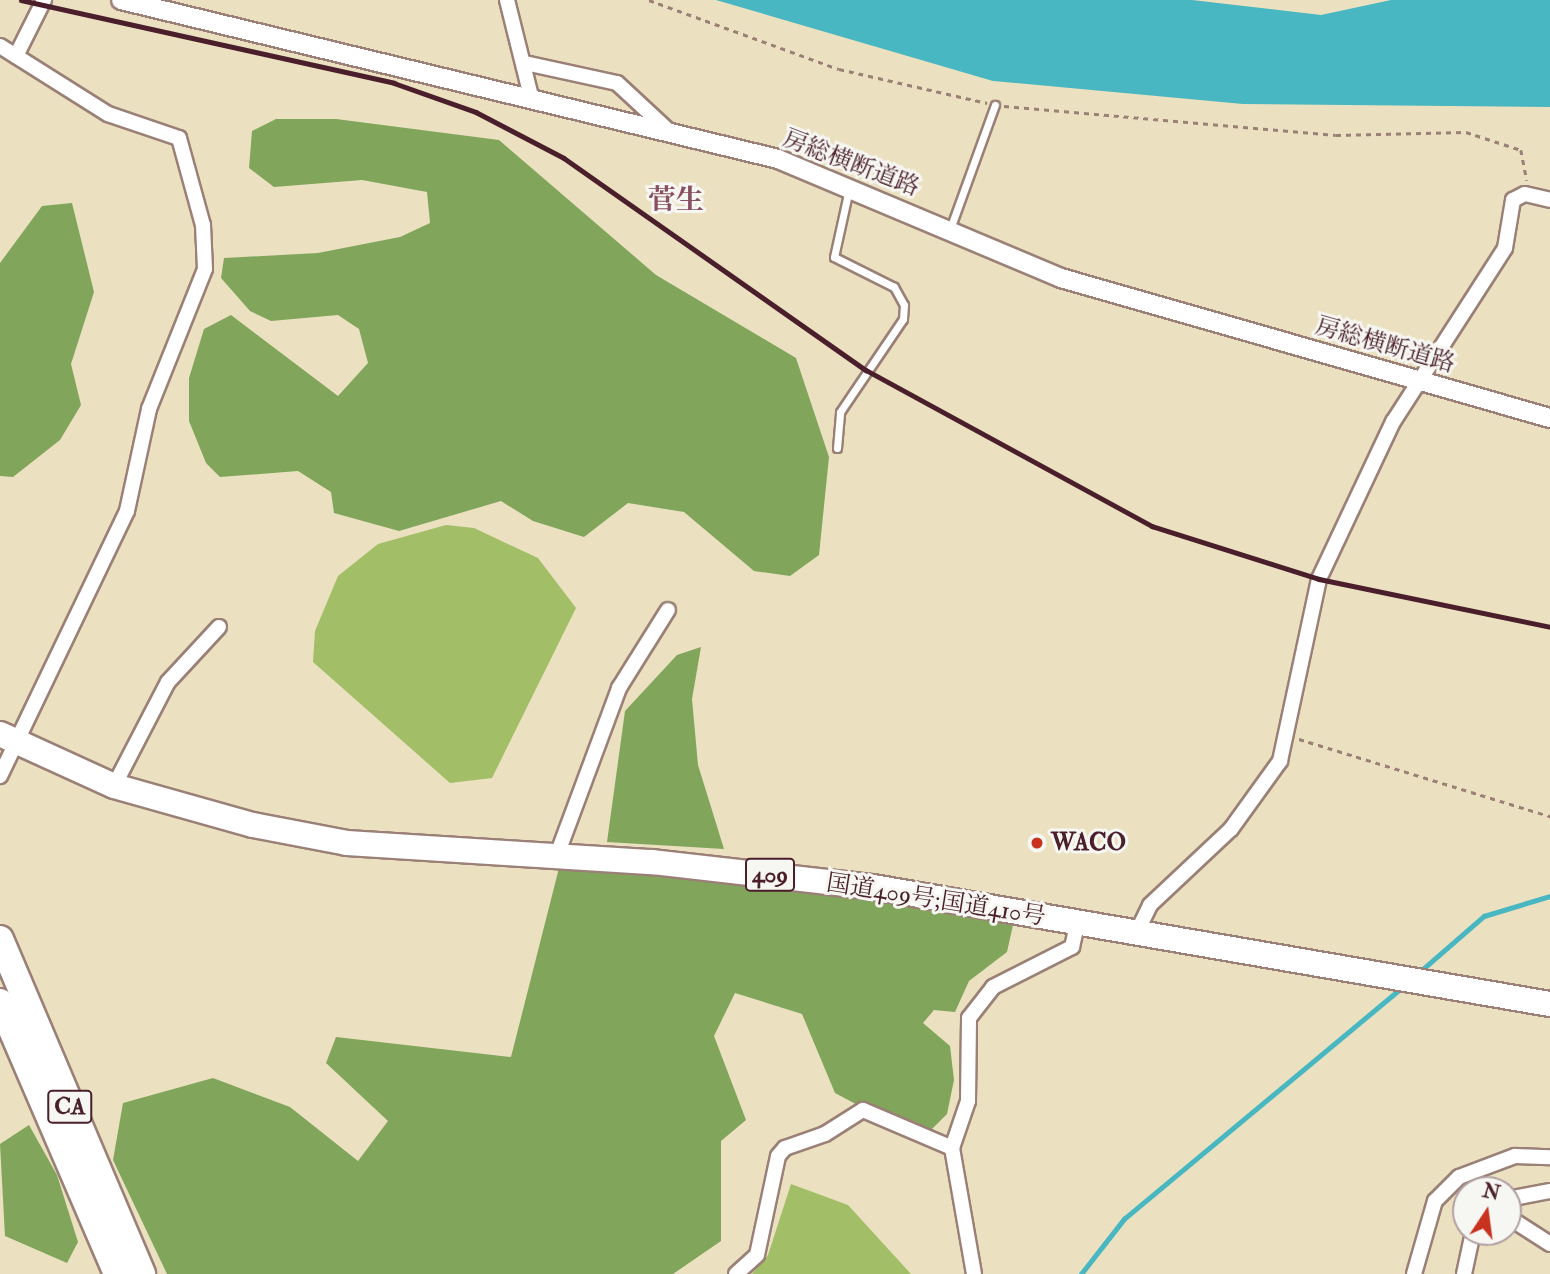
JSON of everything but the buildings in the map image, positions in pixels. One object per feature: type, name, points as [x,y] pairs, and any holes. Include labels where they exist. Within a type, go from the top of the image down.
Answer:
[{"type":"highway","name":"国道409号;国道410号","points":[[8,738],[114,786],[253,825],[347,843],[557,855],[873,887],[1550,1004]]},
{"type":"highway","name":"CA","points":[[0,939],[142,1274]]},
{"type":"highway","name":"CA","points":[[0,1002],[117,1274]]},
{"type":"street","points":[[16,56],[44,0]]},
{"type":"street","name":"房総横断道路","points":[[121,0],[778,159],[950,229],[1061,278],[1550,418]]},
{"type":"street","points":[[507,0],[532,100]]},
{"type":"street","points":[[0,46],[108,114],[179,138],[203,225],[205,269],[149,409],[127,511],[8,738],[0,776]]},
{"type":"street","points":[[524,62],[617,83],[670,132]]},
{"type":"street","points":[[1137,932],[1150,905],[1186,878],[1265,788],[1286,735],[1319,579],[1419,380],[1504,248],[1513,200],[1525,194],[1550,200]]},
{"type":"street","points":[[557,855],[619,688],[668,610]]},
{"type":"street","points":[[114,786],[168,682],[219,627]]},
{"type":"street","points":[[974,1274],[952,1148],[968,1101],[967,1032],[977,1002],[1009,977],[1072,947],[1078,922]]},
{"type":"street","points":[[736,1274],[757,1255],[778,1156],[785,1148],[825,1134],[863,1110],[952,1148]]},
{"type":"street","points":[[1414,1274],[1435,1201],[1459,1177],[1515,1156],[1550,1157]]},
{"type":"street","points":[[1522,1196],[1550,1191]]},
{"type":"street","points":[[1522,1226],[1550,1244]]},
{"type":"street","points":[[1464,1274],[1470,1246]]},
{"type":"lane","points":[[950,229],[995,106]]},
{"type":"lane","points":[[836,448],[840,412],[903,319],[904,305],[894,288],[834,257],[849,188]]},
{"type":"path","points":[[649,0],[839,68],[995,106],[1336,135],[1466,132],[1521,150],[1525,194]]},
{"type":"path","points":[[1286,735],[1550,816]]},
{"type":"green space","points":[[276,119],[336,119],[499,140],[656,275],[796,358],[829,457],[819,555],[790,576],[754,571],[684,512],[628,503],[584,537],[533,521],[501,501],[399,531],[334,513],[331,492],[298,471],[220,477],[206,463],[189,421],[189,378],[204,329],[231,315],[338,396],[368,363],[359,329],[338,315],[271,321],[250,311],[221,278],[224,258],[318,253],[400,237],[430,223],[427,192],[362,180],[274,187],[249,168],[252,131]]},
{"type":"green space","points":[[72,203],[94,292],[71,364],[81,405],[60,440],[13,477],[0,476],[0,263],[42,206]]},
{"type":"green space","points":[[446,525],[474,528],[538,558],[576,608],[492,778],[450,783],[313,662],[315,631],[338,576],[378,544]]},
{"type":"green space","points":[[701,647],[692,699],[698,765],[724,849],[607,842],[625,711],[677,655]]},
{"type":"green space","points":[[559,868],[740,882],[1003,918],[1013,925],[1007,952],[969,981],[955,1012],[934,1010],[923,1023],[950,1046],[954,1080],[947,1114],[931,1130],[901,1128],[835,1093],[802,1014],[735,993],[714,1036],[746,1120],[721,1141],[721,1241],[673,1274],[167,1274],[113,1160],[123,1103],[213,1078],[290,1107],[358,1161],[388,1121],[326,1063],[336,1037],[511,1057]]},
{"type":"green space","points":[[29,1125],[57,1175],[78,1242],[67,1263],[5,1236],[0,1144]]},
{"type":"green space","points":[[791,1184],[848,1205],[911,1274],[752,1274],[768,1255]]},
{"type":"water","points":[[716,0],[1192,0],[1321,15],[1391,0],[1550,0],[1550,107],[1243,104],[993,81]]},
{"type":"waterway","points":[[1423,969],[1484,916],[1550,896]]},
{"type":"waterway","points":[[1081,1274],[1124,1219],[1399,990]]},
{"type":"railway","points":[[21,0],[394,83],[476,112],[564,158],[866,370],[1152,526],[1319,579],[1550,627]]},
{"type":"place","name":"WACO","points":[[1037,843]]},
{"type":"district","name":"菅生","points":[[676,201]]}]
